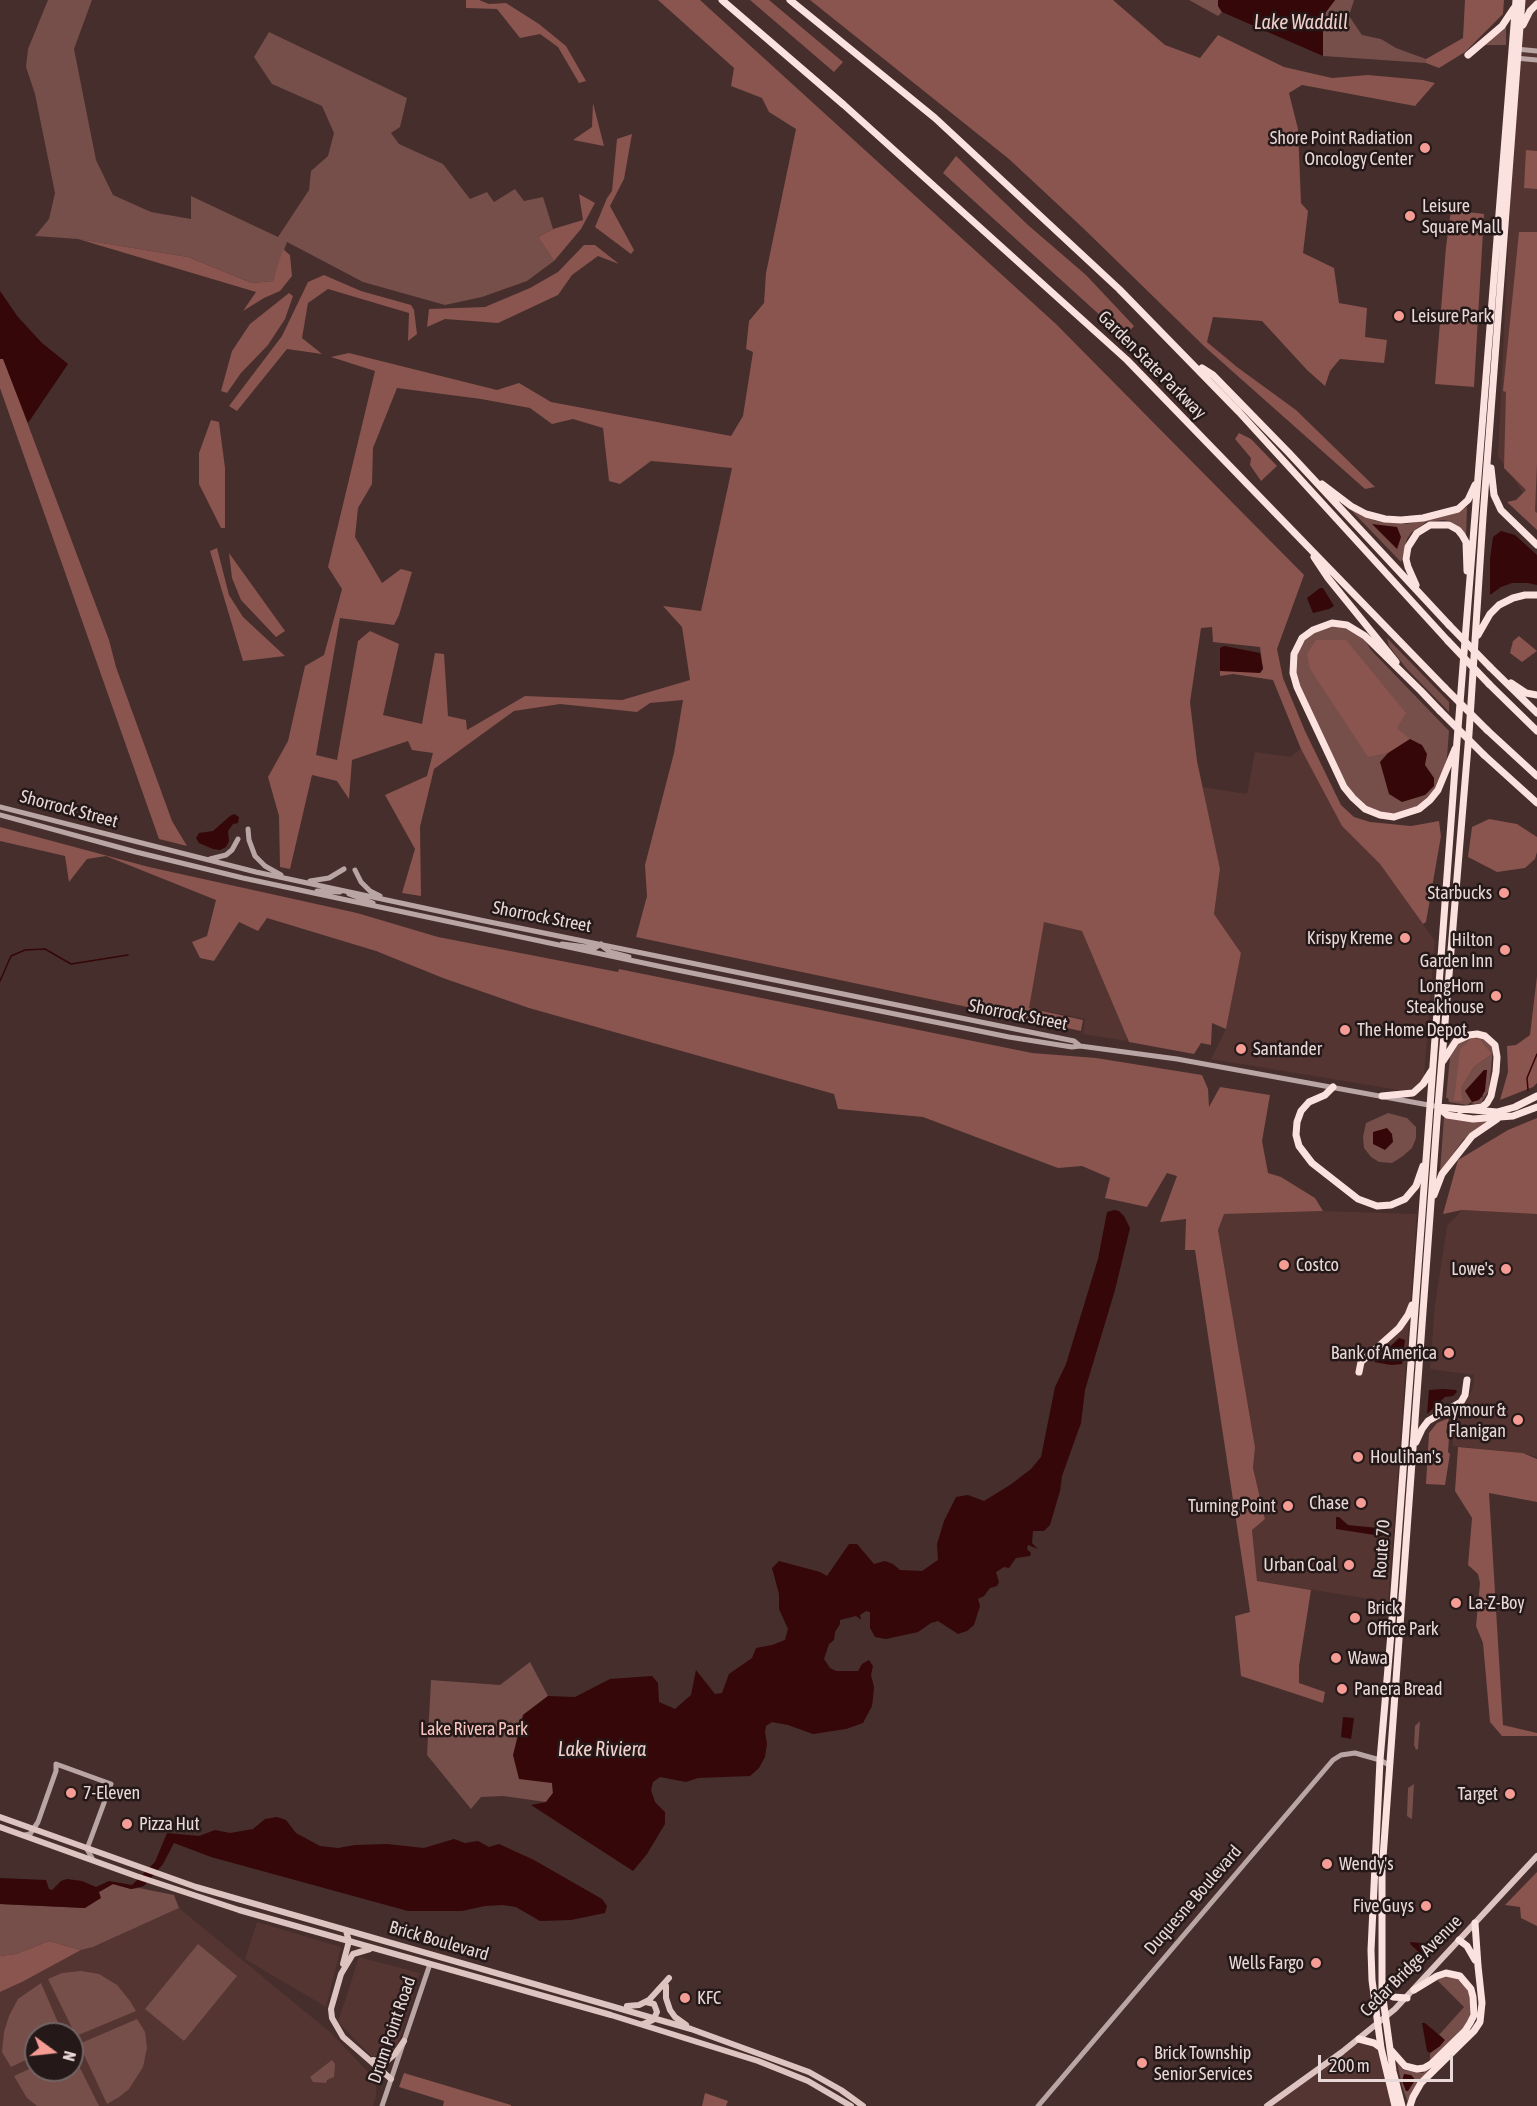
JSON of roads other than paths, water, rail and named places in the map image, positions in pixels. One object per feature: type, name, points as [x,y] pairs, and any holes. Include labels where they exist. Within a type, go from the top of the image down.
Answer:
[{"type":"highway","name":"Garden State Parkway","points":[[722,0],[813,77],[1096,330],[1166,399],[1445,688],[1537,776]]},
{"type":"highway","name":"Garden State Parkway","points":[[790,0],[935,118],[1086,258],[1191,361],[1448,641],[1537,731]]},
{"type":"highway","points":[[1515,49],[1520,30],[1522,0]]},
{"type":"highway","points":[[1430,1218],[1476,640],[1515,58],[1515,3]]},
{"type":"highway","points":[[1468,55],[1502,26],[1515,3]]},
{"type":"highway","points":[[1520,30],[1530,10],[1537,4]]},
{"type":"highway","points":[[1333,1087],[1325,1095],[1309,1102],[1301,1111],[1297,1122],[1297,1141],[1302,1152],[1312,1163],[1358,1199],[1377,1206],[1391,1205],[1405,1199],[1419,1180],[1427,1152],[1478,474],[1515,58]]},
{"type":"highway","points":[[1191,361],[1213,375],[1318,483],[1490,668],[1537,713]]},
{"type":"highway","points":[[1489,452],[1494,495],[1501,510],[1537,545]]},
{"type":"highway","points":[[1318,483],[1327,486],[1351,506],[1366,514],[1385,519],[1407,520],[1458,509],[1471,496],[1478,474]]},
{"type":"highway","points":[[1420,593],[1406,559],[1408,547],[1417,533],[1430,525],[1449,525],[1462,535],[1466,542],[1467,569],[1470,578]]},
{"type":"highway","points":[[1303,540],[1328,578],[1422,692]]},
{"type":"highway","points":[[1476,640],[1480,628],[1499,605],[1513,598],[1537,595]]},
{"type":"highway","points":[[1457,741],[1441,784],[1433,797],[1423,806],[1409,814],[1394,817],[1365,809],[1344,787],[1297,687],[1293,674],[1294,654],[1302,638],[1313,630],[1332,623],[1347,625],[1365,636],[1537,803]]},
{"type":"highway","points":[[1501,678],[1526,693],[1537,695]]},
{"type":"highway","points":[[1442,1063],[1462,1037],[1485,1035],[1495,1045],[1497,1057],[1491,1096],[1482,1107],[1460,1110]]},
{"type":"highway","points":[[1382,1096],[1418,1090],[1433,1068]]},
{"type":"highway","points":[[1438,1107],[1497,1112],[1515,1107],[1537,1096]]},
{"type":"highway","points":[[1438,1107],[1447,1115],[1473,1119],[1497,1119],[1537,1107]]},
{"type":"highway","points":[[1430,1218],[1435,1191],[1442,1174],[1472,1136],[1497,1119]]},
{"type":"highway","name":"Route 70","points":[[1385,2048],[1378,2023],[1372,1980],[1371,1930],[1380,1760],[1427,1152]]},
{"type":"highway","name":"Route 70","points":[[1385,2017],[1382,1991],[1382,1871],[1430,1218]]},
{"type":"highway","points":[[1359,1372],[1361,1362],[1399,1328],[1408,1315],[1415,1297]]},
{"type":"highway","points":[[1413,1450],[1428,1421],[1464,1399],[1467,1380]]},
{"type":"highway","points":[[1410,2106],[1421,2083],[1474,2031],[1480,2022],[1482,2003],[1475,1923]]},
{"type":"highway","points":[[1459,1940],[1467,1946],[1478,1965]]},
{"type":"highway","points":[[1359,2039],[1385,2048],[1405,2066],[1424,2068],[1470,2024],[1474,2015],[1473,1997],[1471,1989],[1460,1976],[1446,1973],[1414,1990]]},
{"type":"highway","points":[[1382,1991],[1393,1997],[1407,1998]]},
{"type":"highway","points":[[1385,2017],[1385,2048],[1395,2106]]},
{"type":"highway","points":[[1385,2048],[1402,2106]]},
{"type":"main road","points":[[1515,49],[1537,51]]},
{"type":"main road","points":[[1515,58],[1537,60]]},
{"type":"main road","name":"Shorrock Street","points":[[0,807],[204,859],[345,891],[1074,1041],[1080,1046]]},
{"type":"main road","name":"Shorrock Street","points":[[0,815],[136,852],[544,943],[1009,1037],[1179,1060],[1438,1107]]},
{"type":"main road","points":[[248,829],[255,856],[265,866],[288,878]]},
{"type":"main road","points":[[204,859],[226,855],[238,839]]},
{"type":"main road","points":[[306,882],[329,878],[344,869]]},
{"type":"main road","points":[[355,870],[361,882],[370,891],[387,900]]},
{"type":"main road","points":[[300,890],[334,893],[345,891],[352,896],[394,910]]},
{"type":"main road","points":[[544,943],[595,948],[601,945],[610,952],[654,965]]},
{"type":"main road","name":"Duquesne Boulevard","points":[[1038,2106],[1333,1760],[1341,1755],[1355,1753],[1389,1765]]},
{"type":"main road","points":[[23,1835],[30,1834],[34,1829],[57,1771],[57,1764],[111,1784],[87,1849],[94,1862]]},
{"type":"main road","name":"Brick Boulevard","points":[[0,1817],[161,1876],[346,1931],[691,2028],[808,2072],[841,2090],[863,2106]]},
{"type":"main road","name":"Brick Boulevard","points":[[0,1827],[94,1862],[239,1910],[643,2024],[791,2074],[823,2089],[851,2106]]},
{"type":"main road","name":"Cedar Bridge Avenue","points":[[1267,2106],[1359,2039],[1407,1998],[1537,1856]]},
{"type":"main road","points":[[346,1931],[349,1941],[331,2009],[332,2018],[343,2037],[391,2079]]},
{"type":"main road","points":[[341,1974],[353,1954],[363,1949],[374,1948]]},
{"type":"main road","points":[[430,1964],[444,1959]]},
{"type":"main road","name":"Drum Point Road","points":[[382,2106],[430,1964]]},
{"type":"main road","points":[[618,2006],[632,2006],[646,2002],[669,1978]]},
{"type":"main road","points":[[666,1986],[666,1998],[670,2010],[675,2017],[691,2028]]},
{"type":"main road","points":[[643,2024],[650,2022],[657,2012],[654,2004],[646,2002]]},
{"type":"main road","points":[[366,2057],[382,2062],[395,2055],[404,2041]]},
{"type":"water","name":"Lake Waddill","points":[[1218,0],[1335,0],[1323,16],[1323,56],[1222,12],[1218,6]]},
{"type":"water","points":[[0,291],[18,317],[42,343],[68,364],[28,423],[3,359],[0,359]]},
{"type":"water","points":[[1372,524],[1397,527],[1401,537],[1397,549]]},
{"type":"water","points":[[1501,531],[1515,535],[1537,555],[1537,585],[1512,583],[1490,595],[1490,559],[1493,537]]},
{"type":"water","points":[[1323,588],[1334,606],[1313,613],[1307,598]]},
{"type":"water","points":[[1224,646],[1260,653],[1263,669],[1260,673],[1220,671],[1220,648]]},
{"type":"water","points":[[1410,739],[1422,745],[1427,754],[1425,765],[1434,778],[1434,786],[1425,795],[1402,802],[1389,794],[1380,762],[1388,753]]},
{"type":"water","points":[[234,814],[239,817],[238,823],[233,824],[228,831],[229,841],[226,847],[220,850],[213,849],[199,843],[196,838],[199,833],[213,831]]},
{"type":"water","points":[[1484,1070],[1487,1070],[1485,1091],[1479,1100],[1472,1102],[1465,1091]]},
{"type":"water","points":[[1387,1128],[1392,1134],[1393,1142],[1385,1150],[1373,1144],[1373,1132]]},
{"type":"water","name":"Lake Riviera","points":[[1114,1210],[1124,1216],[1130,1228],[1115,1290],[1085,1390],[1081,1423],[1062,1476],[1050,1525],[1044,1531],[1033,1531],[1032,1543],[1038,1549],[1028,1545],[1030,1556],[1016,1558],[1009,1568],[1004,1567],[996,1572],[999,1582],[997,1586],[990,1588],[984,1596],[978,1599],[980,1606],[974,1625],[958,1634],[938,1621],[918,1632],[886,1639],[875,1637],[870,1628],[870,1612],[866,1611],[860,1615],[861,1620],[856,1616],[840,1620],[834,1640],[829,1644],[824,1659],[830,1668],[836,1671],[858,1671],[862,1664],[869,1660],[873,1666],[872,1706],[863,1723],[846,1729],[813,1734],[772,1722],[766,1726],[765,1757],[759,1768],[750,1776],[698,1778],[686,1782],[660,1777],[653,1782],[651,1790],[655,1802],[665,1812],[665,1824],[647,1854],[633,1871],[531,1805],[546,1802],[553,1793],[552,1783],[519,1779],[513,1755],[523,1715],[548,1696],[575,1697],[610,1679],[652,1676],[658,1683],[659,1702],[675,1709],[691,1695],[696,1670],[715,1694],[722,1693],[729,1674],[752,1658],[756,1648],[785,1640],[788,1629],[779,1609],[779,1594],[772,1568],[779,1561],[827,1576],[849,1544],[857,1544],[874,1564],[885,1561],[900,1570],[922,1571],[938,1560],[937,1544],[944,1521],[956,1497],[968,1495],[984,1501],[1031,1469],[1041,1457],[1055,1387],[1066,1364],[1098,1259],[1107,1212]]},
{"type":"water","points":[[1399,1338],[1405,1340],[1402,1364],[1374,1362]]},
{"type":"water","points":[[1443,1389],[1457,1392],[1453,1396],[1445,1397],[1427,1414],[1429,1390]]},
{"type":"water","points":[[1336,1517],[1348,1525],[1378,1528],[1383,1535],[1336,1529]]},
{"type":"water","points":[[1343,1717],[1354,1718],[1351,1739],[1341,1737]]},
{"type":"water","points":[[277,1817],[286,1820],[296,1833],[320,1846],[338,1848],[387,1844],[424,1848],[454,1839],[465,1843],[478,1841],[489,1847],[499,1844],[534,1860],[602,1899],[607,1906],[605,1913],[571,1920],[540,1921],[516,1907],[503,1905],[462,1911],[408,1911],[211,1857],[174,1843],[163,1864],[144,1886],[131,1889],[113,1884],[99,1892],[101,1898],[85,1908],[0,1904],[0,1878],[46,1880],[49,1889],[52,1890],[61,1881],[67,1879],[82,1881],[96,1887],[109,1881],[132,1885],[155,1862],[167,1833],[199,1836],[215,1830],[230,1833],[253,1829],[265,1819]]},
{"type":"water","points":[[1410,1942],[1433,1944],[1434,1947],[1421,1954]]},
{"type":"water","points":[[1422,2023],[1445,2040],[1430,2053],[1427,2051]]},
{"type":"water","points":[[1404,2074],[1414,2078],[1408,2091],[1402,2081]]},
{"type":"waterway","points":[[0,981],[11,956],[25,950],[45,949],[71,964],[128,955]]},
{"type":"waterway","points":[[1528,1090],[1527,1078],[1537,1054]]},
{"type":"place","name":"Shore Point Radiation Oncology Center","points":[[1425,148]]},
{"type":"place","name":"Leisure Square Mall","points":[[1410,216]]},
{"type":"place","name":"Leisure Park","points":[[1399,316]]},
{"type":"place","name":"Starbucks","points":[[1504,893]]},
{"type":"place","name":"Krispy Kreme","points":[[1405,938]]},
{"type":"place","name":"Hilton Garden Inn","points":[[1505,950]]},
{"type":"place","name":"LongHorn Steakhouse","points":[[1496,996]]},
{"type":"place","name":"The Home Depot","points":[[1345,1030]]},
{"type":"place","name":"Santander","points":[[1241,1049]]},
{"type":"place","name":"Costco","points":[[1284,1265]]},
{"type":"place","name":"Lowe's","points":[[1506,1269]]},
{"type":"place","name":"Bank of America","points":[[1449,1353]]},
{"type":"place","name":"Raymour & Flanigan","points":[[1518,1420]]},
{"type":"place","name":"Houlihan's","points":[[1358,1457]]},
{"type":"place","name":"Chase","points":[[1361,1503]]},
{"type":"place","name":"Turning Point","points":[[1288,1506]]},
{"type":"place","name":"Urban Coal","points":[[1349,1565]]},
{"type":"place","name":"La-Z-Boy","points":[[1456,1603]]},
{"type":"place","name":"Brick Office Park","points":[[1355,1618]]},
{"type":"place","name":"Wawa","points":[[1336,1658]]},
{"type":"place","name":"Panera Bread","points":[[1342,1689]]},
{"type":"place","name":"7-Eleven","points":[[71,1793]]},
{"type":"place","name":"Target","points":[[1510,1794]]},
{"type":"place","name":"Pizza Hut","points":[[127,1824]]},
{"type":"place","name":"Wendy's","points":[[1327,1864]]},
{"type":"place","name":"Five Guys","points":[[1426,1906]]},
{"type":"place","name":"Wells Fargo","points":[[1316,1963]]},
{"type":"place","name":"KFC","points":[[685,1998]]},
{"type":"place","name":"Brick Township Senior Services","points":[[1142,2063]]},
{"type":"park label","name":"Lake Rivera Park","points":[[474,1729]]}]
